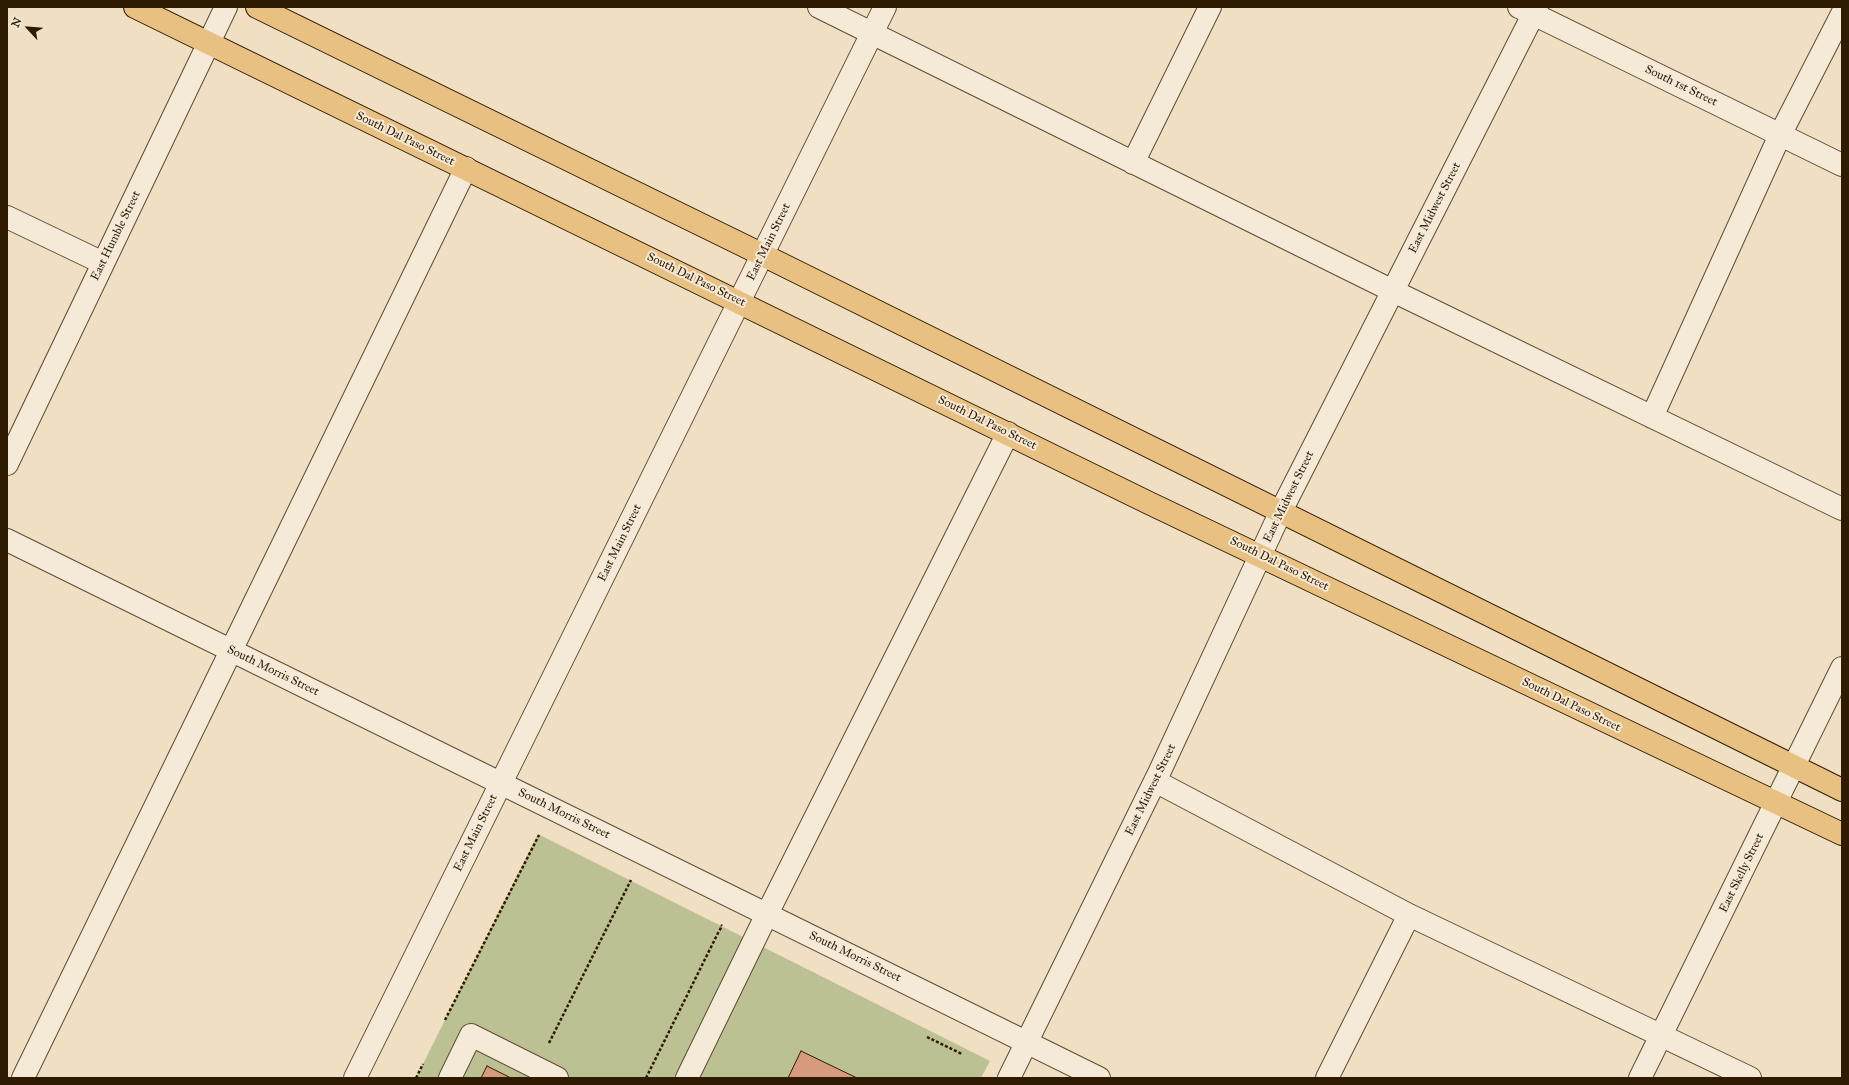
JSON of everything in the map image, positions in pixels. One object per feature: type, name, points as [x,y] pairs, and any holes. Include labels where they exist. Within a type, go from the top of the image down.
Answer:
[{"type":"main road","name":"South Dal Paso Street","points":[[135,7],[208,44],[740,301],[1008,433],[1776,804],[1842,834]]},
{"type":"main road","points":[[256,7],[763,255],[1842,790]]},
{"type":"street","name":"East Humble Street","points":[[7,464],[226,7]]},
{"type":"street","points":[[819,7],[1393,292],[1842,509]]},
{"type":"street","name":"East Main Street","points":[[355,1078],[885,7]]},
{"type":"street","points":[[1133,163],[1210,7]]},
{"type":"street","name":"South 1st Street","points":[[1530,9],[1842,165]]},
{"type":"street","name":"East Midwest Street","points":[[1009,1078],[1156,781],[1281,511],[1393,292],[1530,9]]},
{"type":"street","points":[[1652,417],[1780,135],[1842,14]]},
{"type":"street","points":[[23,1078],[466,168]]},
{"type":"street","points":[[7,217],[103,264]]},
{"type":"street","points":[[687,1078],[767,914],[1008,433]]},
{"type":"street","name":"South Morris Street","points":[[7,540],[1027,1041],[1099,1078]]},
{"type":"street","name":"East Skelly Street","points":[[1640,1078],[1842,668]]},
{"type":"street","points":[[1156,781],[1409,915],[1750,1078]]},
{"type":"street","points":[[1327,1078],[1409,915]]},
{"type":"street","points":[[450,1078],[471,1035],[557,1078]]},
{"type":"path","points":[[442,1026],[538,834]]},
{"type":"path","points":[[536,1068],[631,880]]},
{"type":"path","points":[[646,1078],[722,926]]},
{"type":"path","points":[[927,1037],[962,1054]]},
{"type":"path","points":[[416,1078],[426,1059]]},
{"type":"green space","points":[[538,834],[990,1061],[981,1078],[416,1078]]},
{"type":"building","points":[[801,1051],[857,1078],[788,1078]]},
{"type":"building","points":[[487,1066],[511,1078],[481,1078]]}]
